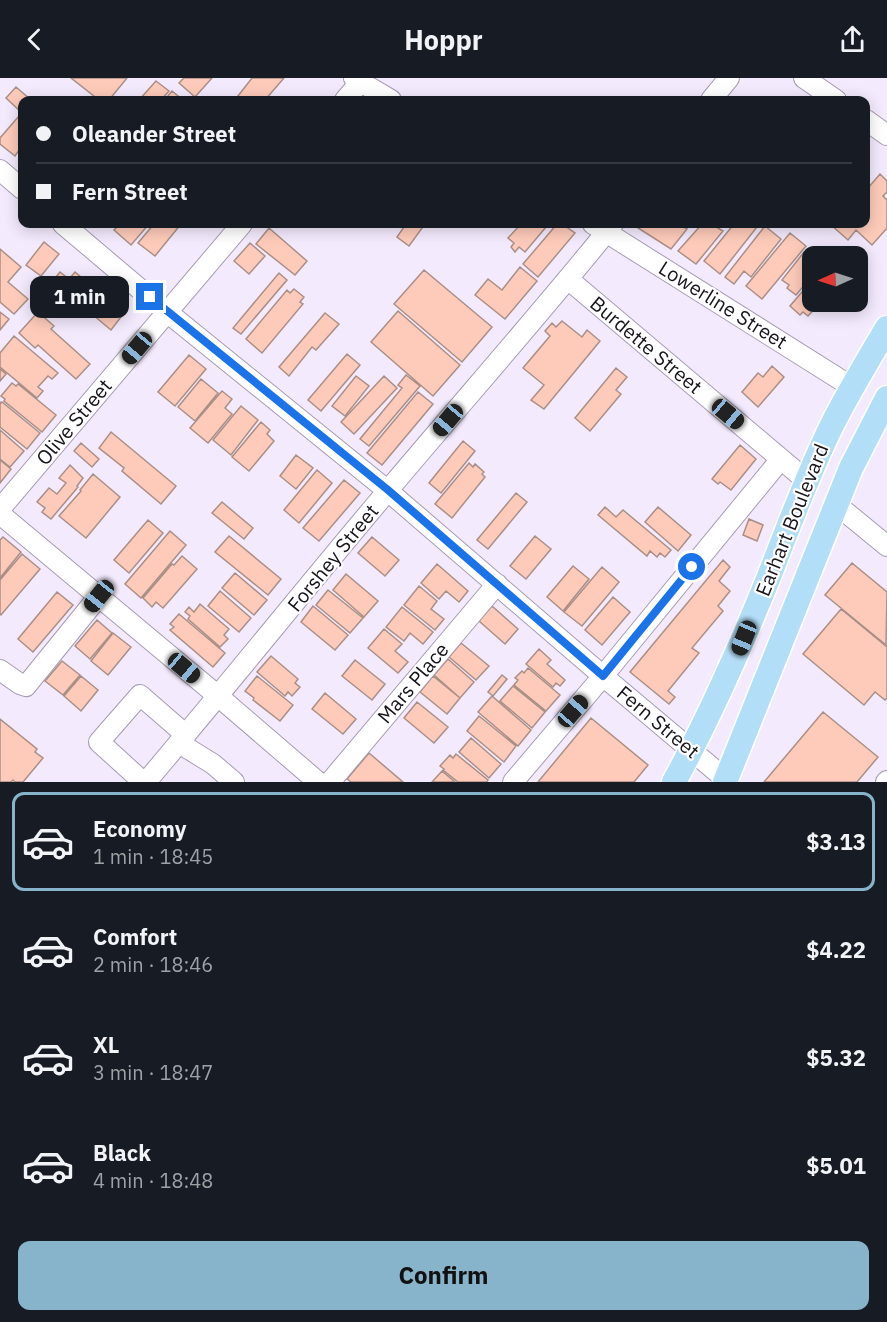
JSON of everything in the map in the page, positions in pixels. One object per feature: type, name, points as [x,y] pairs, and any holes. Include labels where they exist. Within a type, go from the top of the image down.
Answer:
[{"type":"main road","name":"Earhart Boulevard","points":[[674,782],[728,675],[831,428],[887,328]]},
{"type":"main road","name":"Earhart Boulevard","points":[[727,781],[851,468],[887,398]]},
{"type":"street","points":[[714,96],[729,78]]},
{"type":"street","points":[[804,78],[830,96]]},
{"type":"street","points":[[348,96],[359,79],[385,96]]},
{"type":"street","points":[[870,123],[887,135]]},
{"type":"street","points":[[0,170],[18,186]]},
{"type":"street","name":"Fern Street","points":[[68,228],[167,312],[388,490],[727,781]]},
{"type":"street","name":"Olive Street","points":[[0,512],[239,228]]},
{"type":"street","name":"Forshey Street","points":[[144,782],[219,696],[388,490],[568,279],[603,228]]},
{"type":"street","name":"Lowerline Street","points":[[607,228],[852,387]]},
{"type":"street","name":"Burdette Street","points":[[568,279],[807,481]]},
{"type":"street","points":[[513,782],[781,459]]},
{"type":"street","points":[[837,505],[887,546]]},
{"type":"street","points":[[0,512],[318,782]]},
{"type":"street","name":"Mars Place","points":[[330,782],[497,584]]},
{"type":"street","points":[[0,670],[26,686],[99,596]]},
{"type":"street","points":[[144,782],[99,742],[140,695],[213,775],[234,782]]},
{"type":"building","points":[[71,78],[127,78],[112,96],[94,96]]},
{"type":"building","points":[[184,78],[212,78],[196,96],[179,83]]},
{"type":"building","points":[[252,78],[284,78],[268,96],[238,96]]},
{"type":"building","points":[[156,81],[169,91],[165,96],[143,96]]},
{"type":"building","points":[[16,87],[26,96],[18,96],[18,109],[6,98]]},
{"type":"building","points":[[172,91],[178,96],[168,96]]},
{"type":"building","points":[[18,117],[18,152],[15,156],[0,144],[0,138]]},
{"type":"building","points":[[880,174],[887,181],[887,192],[883,196],[887,200],[887,228],[872,245],[856,230],[848,240],[834,228],[870,228],[870,186]]},
{"type":"building","points":[[116,228],[146,228],[131,245],[114,230]]},
{"type":"building","points":[[151,228],[178,228],[155,256],[138,243]]},
{"type":"building","points":[[269,228],[307,261],[295,275],[256,244]]},
{"type":"building","points":[[403,228],[422,228],[409,246],[397,237]]},
{"type":"building","points":[[517,228],[545,228],[525,252],[519,247],[515,252],[511,247],[514,243],[508,238]]},
{"type":"building","points":[[554,228],[568,228],[575,233],[538,277],[523,264]]},
{"type":"building","points":[[638,228],[687,229],[671,249]]},
{"type":"building","points":[[698,228],[718,228],[723,231],[696,264],[678,251]]},
{"type":"building","points":[[731,228],[756,228],[720,274],[704,261]]},
{"type":"building","points":[[763,228],[767,228],[781,239],[751,277],[744,271],[734,284],[725,277]]},
{"type":"building","points":[[790,233],[806,246],[802,246],[802,251],[762,299],[746,286]]},
{"type":"building","points":[[44,242],[59,254],[41,276],[26,265]]},
{"type":"building","points":[[250,243],[265,256],[249,274],[234,261]]},
{"type":"building","points":[[0,249],[21,267],[8,282],[28,299],[14,314],[0,302]]},
{"type":"building","points":[[802,255],[802,288],[796,295],[787,288],[789,285],[782,280]]},
{"type":"building","points":[[520,267],[537,281],[505,319],[475,295],[488,279],[502,290]]},
{"type":"building","points":[[424,270],[492,327],[462,362],[394,304]]},
{"type":"building","points":[[60,272],[69,279],[75,272],[124,313],[111,330],[62,289],[60,292],[51,283]]},
{"type":"building","points":[[279,273],[287,280],[241,334],[233,328]]},
{"type":"building","points":[[294,289],[304,297],[300,302],[303,304],[262,353],[246,339],[287,290],[290,293]]},
{"type":"building","points":[[802,292],[803,312],[800,315],[790,306]]},
{"type":"building","points":[[398,311],[460,365],[433,396],[371,342]]},
{"type":"building","points":[[0,312],[9,319],[0,330]]},
{"type":"building","points":[[38,312],[54,326],[51,329],[90,364],[76,379],[38,345],[35,348],[19,333]]},
{"type":"building","points":[[325,313],[339,324],[316,350],[312,347],[289,376],[279,367]]},
{"type":"building","points":[[562,321],[582,337],[587,330],[600,341],[544,409],[531,400],[544,385],[523,368],[550,336],[545,331],[552,323],[556,327]]},
{"type":"building","points":[[14,336],[58,373],[52,379],[48,376],[38,387],[43,391],[37,398],[0,367],[0,353]]},
{"type":"building","points":[[347,354],[360,365],[321,411],[308,400]]},
{"type":"building","points":[[189,355],[206,369],[175,406],[158,392]]},
{"type":"building","points":[[772,366],[784,377],[758,407],[742,392],[758,373],[763,377]]},
{"type":"building","points":[[616,368],[627,377],[616,390],[621,394],[590,431],[575,418]]},
{"type":"building","points":[[0,369],[6,374],[0,381]]},
{"type":"building","points":[[406,375],[420,386],[369,446],[360,439],[402,388],[398,385]]},
{"type":"building","points":[[356,376],[369,386],[345,416],[332,406]]},
{"type":"building","points":[[384,376],[397,388],[354,434],[341,422]]},
{"type":"building","points":[[201,379],[218,393],[195,421],[178,407]]},
{"type":"building","points":[[12,383],[16,386],[18,384],[56,415],[42,432],[4,401],[5,399],[1,396]]},
{"type":"building","points":[[222,391],[232,399],[225,408],[232,414],[208,443],[190,428]]},
{"type":"building","points":[[418,392],[433,404],[382,465],[367,453]]},
{"type":"building","points":[[0,402],[40,433],[27,449],[0,427]]},
{"type":"building","points":[[241,406],[258,420],[231,455],[213,440]]},
{"type":"building","points":[[261,422],[270,430],[267,434],[274,441],[249,471],[232,457]]},
{"type":"building","points":[[0,430],[24,451],[10,467],[0,459]]},
{"type":"building","points":[[111,432],[176,486],[161,504],[122,471],[124,468],[99,448]]},
{"type":"building","points":[[463,441],[475,451],[441,493],[429,483]]},
{"type":"building","points":[[81,443],[99,459],[92,467],[74,451]]},
{"type":"building","points":[[740,445],[756,459],[731,490],[712,479]]},
{"type":"building","points":[[296,455],[313,468],[296,489],[280,476]]},
{"type":"building","points":[[0,460],[11,469],[0,483]]},
{"type":"building","points":[[469,463],[473,467],[475,464],[484,472],[482,474],[485,477],[452,518],[435,504]]},
{"type":"building","points":[[70,465],[83,478],[51,519],[42,512],[45,508],[37,502],[49,488],[57,494],[66,483],[59,478]]},
{"type":"building","points":[[317,470],[332,483],[299,523],[284,510]]},
{"type":"building","points":[[93,474],[120,497],[86,538],[59,516]]},
{"type":"building","points":[[344,480],[360,493],[319,541],[303,528]]},
{"type":"building","points":[[516,493],[527,502],[488,549],[477,540]]},
{"type":"building","points":[[222,502],[253,528],[244,539],[212,513]]},
{"type":"building","points":[[605,507],[616,517],[623,510],[671,550],[665,557],[660,553],[657,557],[650,551],[647,556],[598,515]]},
{"type":"building","points":[[658,507],[691,535],[678,551],[645,522]]},
{"type":"building","points":[[749,519],[763,525],[757,541],[743,535]]},
{"type":"building","points":[[148,520],[163,533],[129,573],[114,560]]},
{"type":"building","points":[[170,531],[186,545],[141,598],[125,584]]},
{"type":"building","points":[[229,536],[281,579],[268,595],[215,552]]},
{"type":"building","points":[[535,536],[551,549],[526,579],[510,566]]},
{"type":"building","points":[[3,537],[21,552],[0,578],[0,540]]},
{"type":"building","points":[[372,537],[399,560],[385,576],[358,553]]},
{"type":"building","points":[[22,554],[40,569],[1,615],[0,580]]},
{"type":"building","points":[[182,556],[197,569],[163,608],[156,602],[152,607],[143,598],[172,564],[174,565]]},
{"type":"building","points":[[723,560],[730,567],[719,581],[730,591],[718,606],[723,611],[692,648],[699,653],[668,691],[675,697],[669,704],[630,672]]},
{"type":"building","points":[[852,563],[887,592],[886,645],[825,595]]},
{"type":"building","points":[[437,564],[468,591],[459,602],[446,591],[439,599],[421,583]]},
{"type":"building","points":[[573,566],[589,579],[563,611],[547,597]]},
{"type":"building","points":[[602,567],[619,582],[582,626],[564,612]]},
{"type":"building","points":[[235,573],[267,600],[254,615],[222,588]]},
{"type":"building","points":[[346,574],[378,601],[364,617],[333,590]]},
{"type":"building","points":[[419,586],[437,601],[431,609],[444,619],[435,630],[404,605]]},
{"type":"building","points":[[328,590],[363,618],[350,633],[316,605]]},
{"type":"building","points":[[220,591],[251,618],[239,632],[208,606]]},
{"type":"building","points":[[57,592],[73,605],[33,652],[18,639]]},
{"type":"building","points":[[613,597],[630,612],[602,645],[585,630]]},
{"type":"building","points":[[200,604],[229,629],[224,635],[228,639],[220,647],[188,619],[190,616],[185,612],[189,607],[194,612]]},
{"type":"building","points":[[313,606],[348,635],[335,650],[301,622]]},
{"type":"building","points":[[492,606],[518,629],[505,644],[479,621]]},
{"type":"building","points":[[402,607],[433,632],[423,644],[410,633],[404,641],[386,627]]},
{"type":"building","points":[[841,609],[887,647],[887,698],[885,700],[875,692],[864,705],[803,654]]},
{"type":"building","points":[[179,614],[225,653],[213,667],[170,630],[174,627],[170,624]]},
{"type":"building","points":[[97,620],[112,633],[90,659],[75,646]]},
{"type":"building","points":[[384,629],[402,644],[395,651],[408,662],[398,673],[368,648]]},
{"type":"building","points":[[113,633],[131,647],[108,675],[91,661]]},
{"type":"building","points":[[461,643],[489,666],[476,680],[449,657]]},
{"type":"building","points":[[539,649],[551,660],[547,664],[565,680],[560,686],[556,683],[553,687],[526,664]]},
{"type":"building","points":[[271,656],[298,679],[295,683],[300,687],[292,696],[288,692],[285,696],[257,672]]},
{"type":"building","points":[[448,659],[474,682],[460,698],[434,675]]},
{"type":"building","points":[[355,660],[385,684],[372,700],[342,676]]},
{"type":"building","points":[[62,661],[80,675],[63,695],[45,681]]},
{"type":"building","points":[[528,668],[560,695],[546,711],[514,685],[518,680],[515,678]]},
{"type":"building","points":[[502,675],[507,679],[493,696],[488,692]]},
{"type":"building","points":[[81,676],[98,690],[81,711],[64,696]]},
{"type":"building","points":[[257,676],[293,705],[280,721],[245,691]]},
{"type":"building","points":[[433,676],[460,698],[447,714],[420,692]]},
{"type":"building","points":[[513,686],[545,712],[532,728],[500,701]]},
{"type":"building","points":[[325,693],[356,719],[343,734],[312,709]]},
{"type":"building","points":[[492,696],[531,730],[518,746],[478,712]]},
{"type":"building","points":[[417,702],[448,727],[434,743],[404,718]]},
{"type":"building","points":[[823,712],[878,757],[857,782],[764,782]]},
{"type":"building","points":[[479,716],[516,746],[504,762],[467,731]]},
{"type":"building","points":[[591,718],[648,765],[634,782],[538,782]]},
{"type":"building","points":[[0,719],[37,749],[35,752],[43,758],[23,782],[13,780],[0,782]]},
{"type":"building","points":[[471,738],[501,764],[489,778],[459,752]]},
{"type":"building","points":[[369,753],[403,782],[351,782],[347,779]]},
{"type":"building","points":[[456,754],[488,780],[487,782],[458,782],[443,770],[440,766],[450,755],[453,758]]},
{"type":"building","points":[[442,771],[455,782],[432,782]]},
{"type":"route","points":[[150,297],[388,490],[603,676],[692,567]]}]
